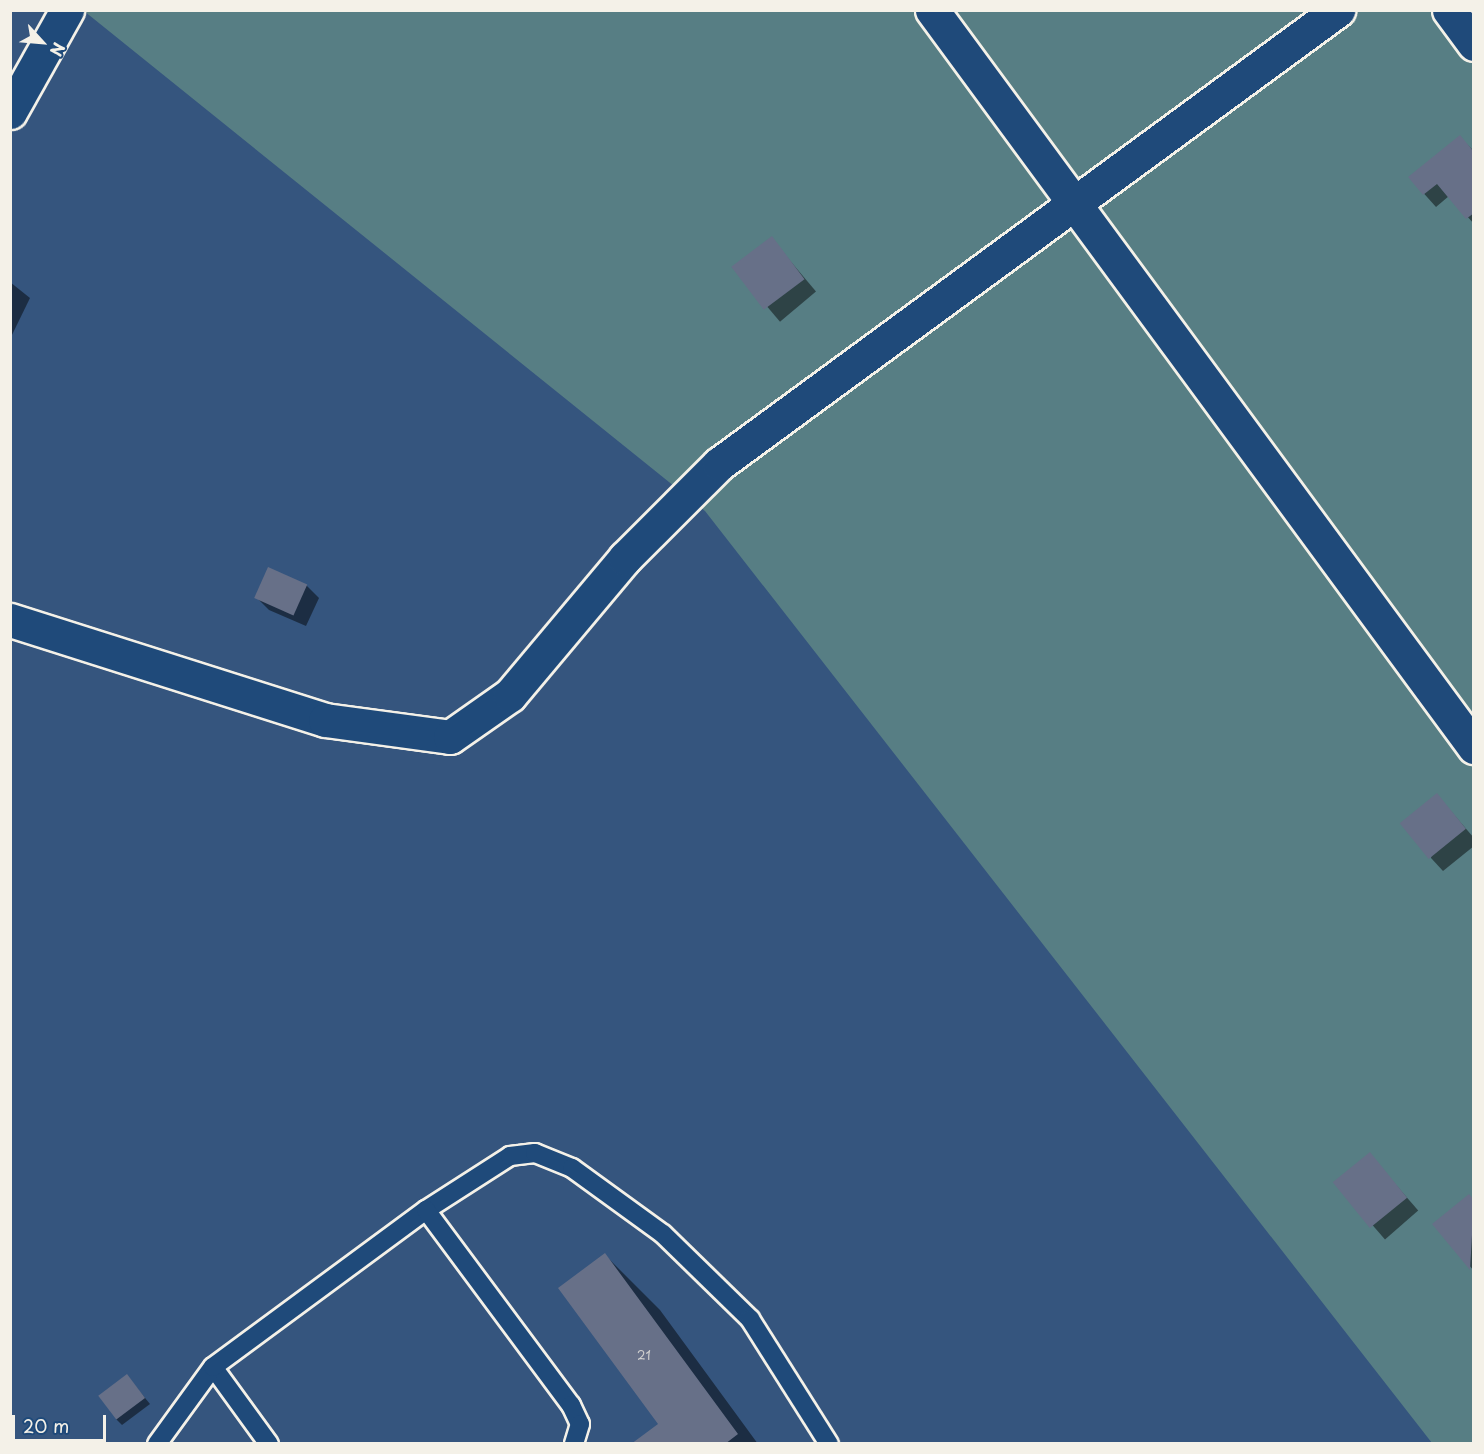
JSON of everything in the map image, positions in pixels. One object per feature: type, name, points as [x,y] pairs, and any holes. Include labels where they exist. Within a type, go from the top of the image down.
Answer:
[{"type":"street","points":[[10,112],[67,10]]},
{"type":"street","points":[[932,10],[1071,205],[1473,747]]},
{"type":"street","points":[[10,620],[325,720],[450,737],[510,695],[625,558],[719,464],[1338,10]]},
{"type":"street","points":[[1449,10],[1473,44]]},
{"type":"lane","points":[[156,1443],[213,1367],[426,1210],[510,1156],[535,1153],[572,1168],[663,1234],[750,1319],[829,1443]]},
{"type":"lane","points":[[426,1210],[571,1405],[580,1424],[574,1443]]},
{"type":"lane","points":[[213,1367],[268,1443]]},
{"type":"green space","points":[[84,11],[1473,11],[1473,1443],[1432,1443],[705,511]]},
{"type":"building","points":[[1460,135],[1474,152],[1474,213],[1466,219],[1437,184],[1423,195],[1408,177]]},
{"type":"building","points":[[772,236],[804,279],[764,310],[731,267]]},
{"type":"building","points":[[268,567],[307,584],[293,616],[254,598]]},
{"type":"building","points":[[1437,793],[1466,829],[1429,859],[1400,823]]},
{"type":"building","points":[[1370,1152],[1407,1198],[1370,1228],[1333,1182]]},
{"type":"building","points":[[1469,1194],[1474,1200],[1470,1270],[1432,1224]]},
{"type":"building","points":[[605,1253],[738,1434],[725,1444],[631,1444],[658,1424],[558,1288]]},
{"type":"building","points":[[127,1374],[145,1398],[116,1420],[98,1396]]}]
